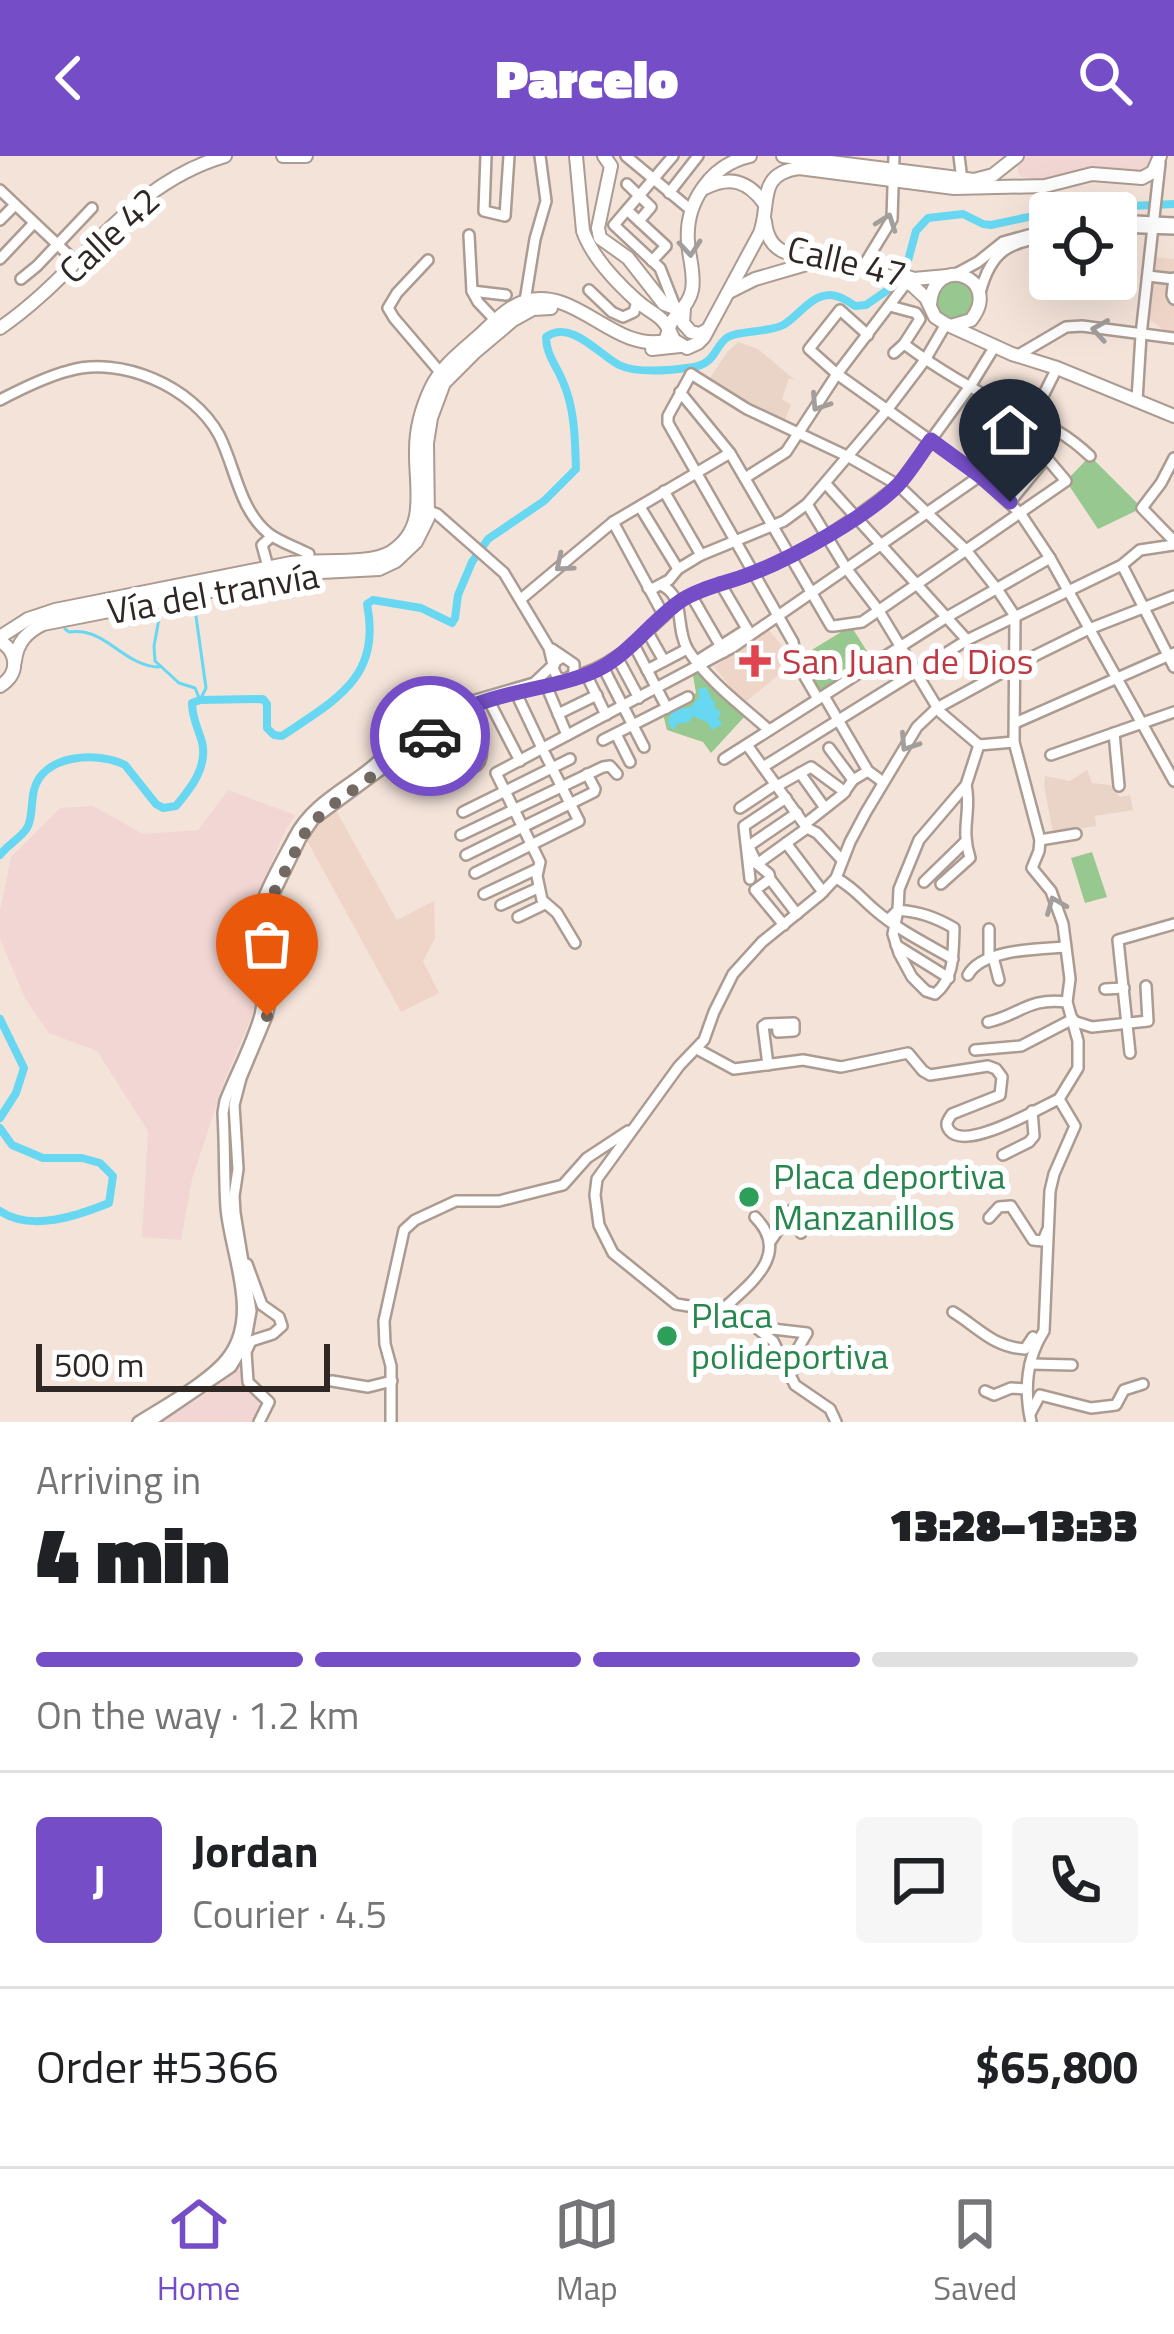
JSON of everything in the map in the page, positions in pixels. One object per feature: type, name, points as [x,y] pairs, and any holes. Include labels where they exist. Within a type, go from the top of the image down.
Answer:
[{"type":"main road","name":"Calle 42","points":[[0,328],[47,292],[126,212],[185,170],[225,156]]},
{"type":"main road","points":[[283,156],[306,156]]},
{"type":"main road","points":[[577,156],[584,236],[597,258],[637,301],[670,326],[683,349]]},
{"type":"main road","points":[[422,509],[417,437],[440,373],[509,309],[525,301],[554,301],[611,330],[647,342],[665,341],[689,300],[693,281],[687,238],[691,210],[718,171],[748,156]]},
{"type":"main road","points":[[783,156],[962,180],[982,179],[1001,162],[1017,157]]},
{"type":"main road","points":[[1017,157],[1012,175],[1034,186]]},
{"type":"main road","points":[[422,509],[431,418],[450,375],[513,320],[533,309],[555,308],[572,314],[634,347],[683,349],[701,341],[765,220],[766,193],[778,174],[792,168],[895,168],[954,188],[1053,186],[1093,174],[1142,178],[1153,172],[1160,157]]},
{"type":"main road","points":[[610,158],[600,238],[628,258],[659,298],[681,309]]},
{"type":"main road","points":[[701,190],[736,181],[765,204]]},
{"type":"main road","name":"Calle 47","points":[[765,220],[768,238],[793,256],[831,253],[867,260],[906,280],[928,301]]},
{"type":"main road","name":"Calle 47","points":[[728,293],[755,279],[817,261],[842,260],[884,270]]},
{"type":"main road","points":[[918,316],[946,278],[970,280],[980,292],[983,322],[994,343]]},
{"type":"main road","name":"Calle 47","points":[[906,280],[946,278]]},
{"type":"main road","points":[[928,301],[935,317],[948,325],[1168,413]]},
{"type":"main road","points":[[948,325],[965,324],[980,308]]},
{"type":"main road","points":[[681,309],[688,330],[700,334],[708,329]]},
{"type":"main road","name":"Vía del tranvía","points":[[0,639],[41,613],[268,567],[381,557],[407,538],[422,509]]},
{"type":"main road","name":"Vía del tranvía","points":[[0,686],[10,678],[23,638],[43,624],[308,562]]},
{"type":"main road","points":[[0,639],[15,661]]},
{"type":"street","points":[[486,156],[484,211],[507,215],[509,156]]},
{"type":"street","points":[[525,301],[545,208],[540,156]]},
{"type":"street","points":[[626,156],[691,210]]},
{"type":"street","points":[[657,156],[670,160],[614,225],[660,268],[681,309]]},
{"type":"street","points":[[669,193],[698,156]]},
{"type":"street","points":[[958,156],[962,180]]},
{"type":"street","points":[[1137,400],[1160,157]]},
{"type":"street","points":[[867,260],[892,219],[895,168]]},
{"type":"street","points":[[485,173],[508,173]]},
{"type":"street","points":[[1142,178],[1153,181],[1157,192]]},
{"type":"street","points":[[627,184],[651,207],[632,243]]},
{"type":"street","points":[[0,190],[76,262]]},
{"type":"street","points":[[0,220],[15,205]]},
{"type":"street","points":[[21,279],[92,208]]},
{"type":"street","points":[[627,210],[666,246],[652,261]]},
{"type":"street","points":[[0,259],[34,223]]},
{"type":"street","points":[[1137,224],[1174,226]]},
{"type":"street","points":[[469,235],[472,291],[496,321]]},
{"type":"street","points":[[946,278],[1003,242],[1029,237]]},
{"type":"street","points":[[980,292],[983,278],[1002,250],[1029,239]]},
{"type":"street","points":[[428,260],[388,308],[440,373]]},
{"type":"street","points":[[1148,276],[1174,278],[1174,299]]},
{"type":"street","points":[[745,478],[786,452],[906,280]]},
{"type":"street","points":[[589,290],[623,317],[634,312],[637,301]]},
{"type":"street","points":[[472,291],[506,296]]},
{"type":"street","name":"Calle 47","points":[[890,306],[918,316]]},
{"type":"street","points":[[868,335],[840,310],[809,350],[980,476],[1020,513],[1142,725],[1169,761],[1174,782]]},
{"type":"street","points":[[1144,313],[1148,322],[1172,338]]},
{"type":"street","points":[[894,353],[918,316]]},
{"type":"street","points":[[654,589],[701,555],[784,520],[807,504],[887,410],[948,325]]},
{"type":"street","points":[[1027,353],[1066,327],[1172,338]]},
{"type":"street","points":[[404,352],[414,342]]},
{"type":"street","points":[[150,1422],[231,1367],[242,1349],[250,1311],[234,1196],[236,1091],[271,997],[260,940],[268,904],[314,819],[397,758],[422,749],[431,735],[472,706],[596,670],[670,615],[679,602],[753,573],[856,517],[898,484],[970,385],[994,343]]},
{"type":"street","points":[[904,344],[1017,411],[1065,433],[1090,456]]},
{"type":"street","points":[[683,349],[691,374],[735,402],[898,484],[967,550],[1015,616],[1014,742],[1040,840],[1032,868],[1051,891],[1063,924],[1070,979],[1067,1002],[1078,1041],[1078,1069],[1059,1099],[977,1136],[962,1137],[951,1132],[948,1119],[1000,1095],[1002,1077],[996,1069],[988,1066],[930,1075],[908,1053],[841,1066],[803,1060],[730,1068],[697,1049]]},
{"type":"street","points":[[0,400],[70,370],[91,368],[122,370],[181,393],[218,434],[256,520],[308,562]]},
{"type":"street","points":[[1032,418],[1057,368]]},
{"type":"street","points":[[691,374],[667,420],[793,642],[797,663],[839,719],[868,771],[883,782]]},
{"type":"street","points":[[680,392],[730,453],[834,626],[859,624],[1066,481],[1039,449],[1006,429]]},
{"type":"street","points":[[1168,413],[1174,399]]},
{"type":"street","points":[[574,943],[557,913],[545,904],[538,888],[540,862],[496,773],[623,707],[777,616],[980,476],[1017,411]]},
{"type":"street","points":[[521,599],[613,522],[730,453]]},
{"type":"street","points":[[1010,502],[1046,458]]},
{"type":"street","points":[[1174,458],[1142,508],[1174,543]]},
{"type":"street","points":[[826,484],[967,640]]},
{"type":"street","points":[[664,491],[701,555]]},
{"type":"street","points":[[807,504],[937,708],[979,745],[1014,742]]},
{"type":"street","points":[[640,507],[679,569]]},
{"type":"street","points":[[422,509],[436,514],[505,573],[549,648],[555,675],[568,678]]},
{"type":"street","points":[[613,522],[687,649],[769,730]]},
{"type":"street","points":[[268,567],[262,545],[272,536]]},
{"type":"street","points":[[763,767],[967,640],[1122,565],[1140,550],[1174,543]]},
{"type":"street","points":[[724,759],[946,617],[1050,558]]},
{"type":"street","points":[[1122,565],[1174,667]]},
{"type":"street","points":[[720,584],[748,632]]},
{"type":"street","points":[[654,589],[673,592],[679,602]]},
{"type":"street","points":[[692,595],[723,649]]},
{"type":"street","points":[[836,1422],[830,1409],[800,1390],[773,1341],[755,1327],[739,1316],[676,1304],[613,1253],[599,1225],[597,1179],[679,1066],[704,1040],[733,974],[762,942],[836,878],[883,782],[917,728],[937,708],[1014,666],[1089,629],[1174,596]]},
{"type":"street","points":[[647,631],[664,662]]},
{"type":"street","points":[[633,643],[667,708]]},
{"type":"street","points":[[549,648],[574,664],[596,670],[644,747]]},
{"type":"street","points":[[647,670],[687,649]]},
{"type":"street","points":[[1015,723],[1171,654]]},
{"type":"street","points":[[138,1422],[226,1360],[238,1338],[242,1298],[226,1212],[225,1102],[260,1015],[255,924],[302,823],[325,800],[386,757],[403,728],[534,683],[563,657]]},
{"type":"street","points":[[617,657],[639,698]]},
{"type":"street","points":[[568,678],[575,671],[574,664]]},
{"type":"street","points":[[596,670],[597,695],[606,716]]},
{"type":"street","points":[[546,685],[567,735]]},
{"type":"street","points":[[475,873],[578,822],[516,693]]},
{"type":"street","points":[[558,714],[597,695]]},
{"type":"street","points":[[603,740],[688,697]]},
{"type":"street","points":[[489,700],[520,761]]},
{"type":"street","points":[[411,723],[443,736],[456,766],[475,767],[482,748],[472,706]]},
{"type":"street","points":[[1051,755],[1174,712]]},
{"type":"street","points":[[1114,733],[1119,786]]},
{"type":"street","points":[[399,734],[403,747],[412,752]]},
{"type":"street","points":[[616,734],[631,762]]},
{"type":"street","points":[[747,745],[806,826],[842,860]]},
{"type":"street","points":[[898,910],[935,916],[954,928],[949,978],[935,994],[926,992],[912,977],[896,945],[892,922],[898,910],[898,889],[919,840],[966,785],[979,745]]},
{"type":"street","points":[[829,748],[853,780]]},
{"type":"street","points":[[463,812],[570,759]]},
{"type":"street","points":[[460,835],[603,767],[615,771]]},
{"type":"street","points":[[740,808],[812,767],[845,792]]},
{"type":"street","points":[[757,864],[868,771]]},
{"type":"street","points":[[800,773],[826,808]]},
{"type":"street","points":[[466,854],[593,792],[587,774]]},
{"type":"street","points":[[941,884],[970,858],[964,831],[970,801],[966,785]]},
{"type":"street","points":[[784,925],[753,884],[744,826],[786,798]]},
{"type":"street","points":[[748,846],[797,813]]},
{"type":"street","points":[[770,831],[824,892]]},
{"type":"street","points":[[1040,840],[1076,834]]},
{"type":"street","points":[[924,882],[966,841]]},
{"type":"street","points":[[748,846],[797,914]]},
{"type":"street","points":[[484,894],[537,869]]},
{"type":"street","points":[[836,878],[853,887],[873,909],[953,959]]},
{"type":"street","points":[[753,884],[770,879]]},
{"type":"street","points":[[501,905],[538,888]]},
{"type":"street","points":[[518,917],[545,904]]},
{"type":"street","points":[[760,919],[772,910]]},
{"type":"street","points":[[1130,1053],[1118,940],[1174,924]]},
{"type":"street","points":[[989,928],[999,980]]},
{"type":"street","points":[[896,945],[949,978]]},
{"type":"street","points":[[968,975],[971,967],[991,957],[1066,947]]},
{"type":"street","points":[[975,1050],[1021,1046],[1073,1020],[1092,1027],[1148,1021],[1146,986]]},
{"type":"street","points":[[1105,989],[1124,988]]},
{"type":"street","points":[[988,1022],[1000,1019],[1019,1003],[1067,1002]]},
{"type":"street","points":[[768,1065],[763,1026],[777,1024]]},
{"type":"street","points":[[1078,1041],[1092,1027]]},
{"type":"street","points":[[1030,1418],[1025,1389],[1032,1348],[1044,1331],[1050,1191],[1075,1126],[1059,1099]]},
{"type":"street","points":[[1003,1155],[1034,1136],[1033,1111]]},
{"type":"street","points":[[391,1422],[391,1366],[384,1321],[401,1236],[408,1226],[456,1201],[500,1201],[563,1185],[587,1158],[638,1124]]},
{"type":"street","points":[[224,1140],[232,1149],[238,1141]]},
{"type":"street","points":[[989,1218],[999,1207],[1011,1207],[1038,1241],[1050,1226]]},
{"type":"street","points":[[770,1242],[792,1210],[801,1234]]},
{"type":"street","points":[[721,1311],[769,1257],[770,1242],[755,1217]]},
{"type":"street","points":[[242,1258],[262,1305],[283,1326],[251,1341],[246,1352],[248,1382],[269,1402],[259,1422]]},
{"type":"street","points":[[953,1312],[993,1342],[1019,1349],[1045,1321]]},
{"type":"street","points":[[755,1327],[807,1333],[790,1362],[800,1390]]},
{"type":"street","points":[[1030,1364],[1072,1365]]},
{"type":"street","points":[[332,1381],[368,1388],[392,1381]]},
{"type":"street","points":[[1030,1418],[1040,1395],[1091,1408],[1116,1406],[1124,1390],[1143,1384]]},
{"type":"street","points":[[985,1391],[994,1395],[1010,1388],[1025,1389]]},
{"type":"shaded area","points":[[1024,156],[1153,156],[1142,172],[1088,167],[1049,180],[1022,177],[1018,163]]},
{"type":"shaded area","points":[[1154,257],[1174,259],[1174,333],[1149,319]]},
{"type":"shaded area","points":[[738,342],[758,349],[796,381],[789,378],[782,399],[791,405],[784,422],[713,384],[710,378]]},
{"type":"shaded area","name":"San Juan de Dios","points":[[768,629],[788,653],[784,657],[790,666],[744,703],[714,667]]},
{"type":"shaded area","points":[[1087,770],[1092,783],[1110,785],[1120,797],[1130,795],[1133,810],[1095,816],[1096,826],[1053,833],[1045,776],[1070,781]]},
{"type":"shaded area","points":[[228,790],[295,815],[248,918],[246,943],[256,989],[252,1016],[192,1179],[181,1240],[142,1237],[148,1131],[97,1051],[49,1033],[26,1000],[0,939],[0,911],[11,857],[60,808],[93,806],[143,834],[198,830]]},
{"type":"shaded area","points":[[334,807],[397,920],[434,901],[435,938],[423,961],[439,993],[401,1012],[305,837]]},
{"type":"shaded area","points":[[246,1357],[248,1391],[261,1402],[253,1422],[161,1422],[216,1387]]},
{"type":"green space","points":[[957,278],[975,290],[975,311],[958,322],[944,318],[935,307],[938,287]]},
{"type":"green space","points":[[1090,456],[1142,508],[1098,529],[1066,481]]},
{"type":"green space","points":[[851,626],[872,659],[818,692],[797,659]]},
{"type":"green space","points":[[702,672],[746,715],[711,753],[703,742],[667,730],[663,714],[696,693],[693,675]]},
{"type":"green space","points":[[1092,852],[1107,897],[1085,903],[1071,858]]},
{"type":"water","points":[[706,687],[723,724],[712,730],[693,716],[673,730],[668,723],[672,710],[691,707],[700,696],[698,689]]},
{"type":"waterway","points":[[0,855],[27,828],[39,778],[73,759],[101,758],[125,765],[156,804],[176,806],[203,760],[192,703],[263,699],[267,728],[282,736],[320,711],[361,669],[368,651],[367,604],[373,600],[421,608],[452,623],[472,562],[488,539],[544,501],[576,469],[570,403],[546,337],[565,332],[575,335],[627,368],[694,367],[707,361],[728,337],[783,325],[823,296],[866,305],[895,285],[906,268],[916,231],[928,218],[963,214],[991,225],[1066,209],[1174,204]]},
{"type":"waterway","points":[[194,602],[206,688],[200,700]]},
{"type":"waterway","points":[[161,608],[155,661],[179,683],[195,688],[200,700]]},
{"type":"waterway","points":[[65,629],[93,635],[135,660],[159,667]]},
{"type":"waterway","points":[[0,1019],[24,1068],[16,1093],[0,1118]]},
{"type":"waterway","points":[[0,1128],[12,1145],[43,1158],[100,1163],[113,1176],[109,1203],[83,1213],[40,1221],[0,1211]]},
{"type":"way so far","points":[[267,1016],[271,997],[261,927],[308,827],[397,758],[422,749],[430,736]]},
{"type":"place","name":"San Juan de Dios","points":[[755,661]]},
{"type":"place","name":"Placa deportiva Manzanillos","points":[[749,1197]]},
{"type":"place","name":"Placa polideportiva","points":[[667,1336]]},
{"type":"route","points":[[430,736],[472,706],[603,667],[679,602],[753,573],[862,513],[898,484],[931,440],[1010,502]]}]
